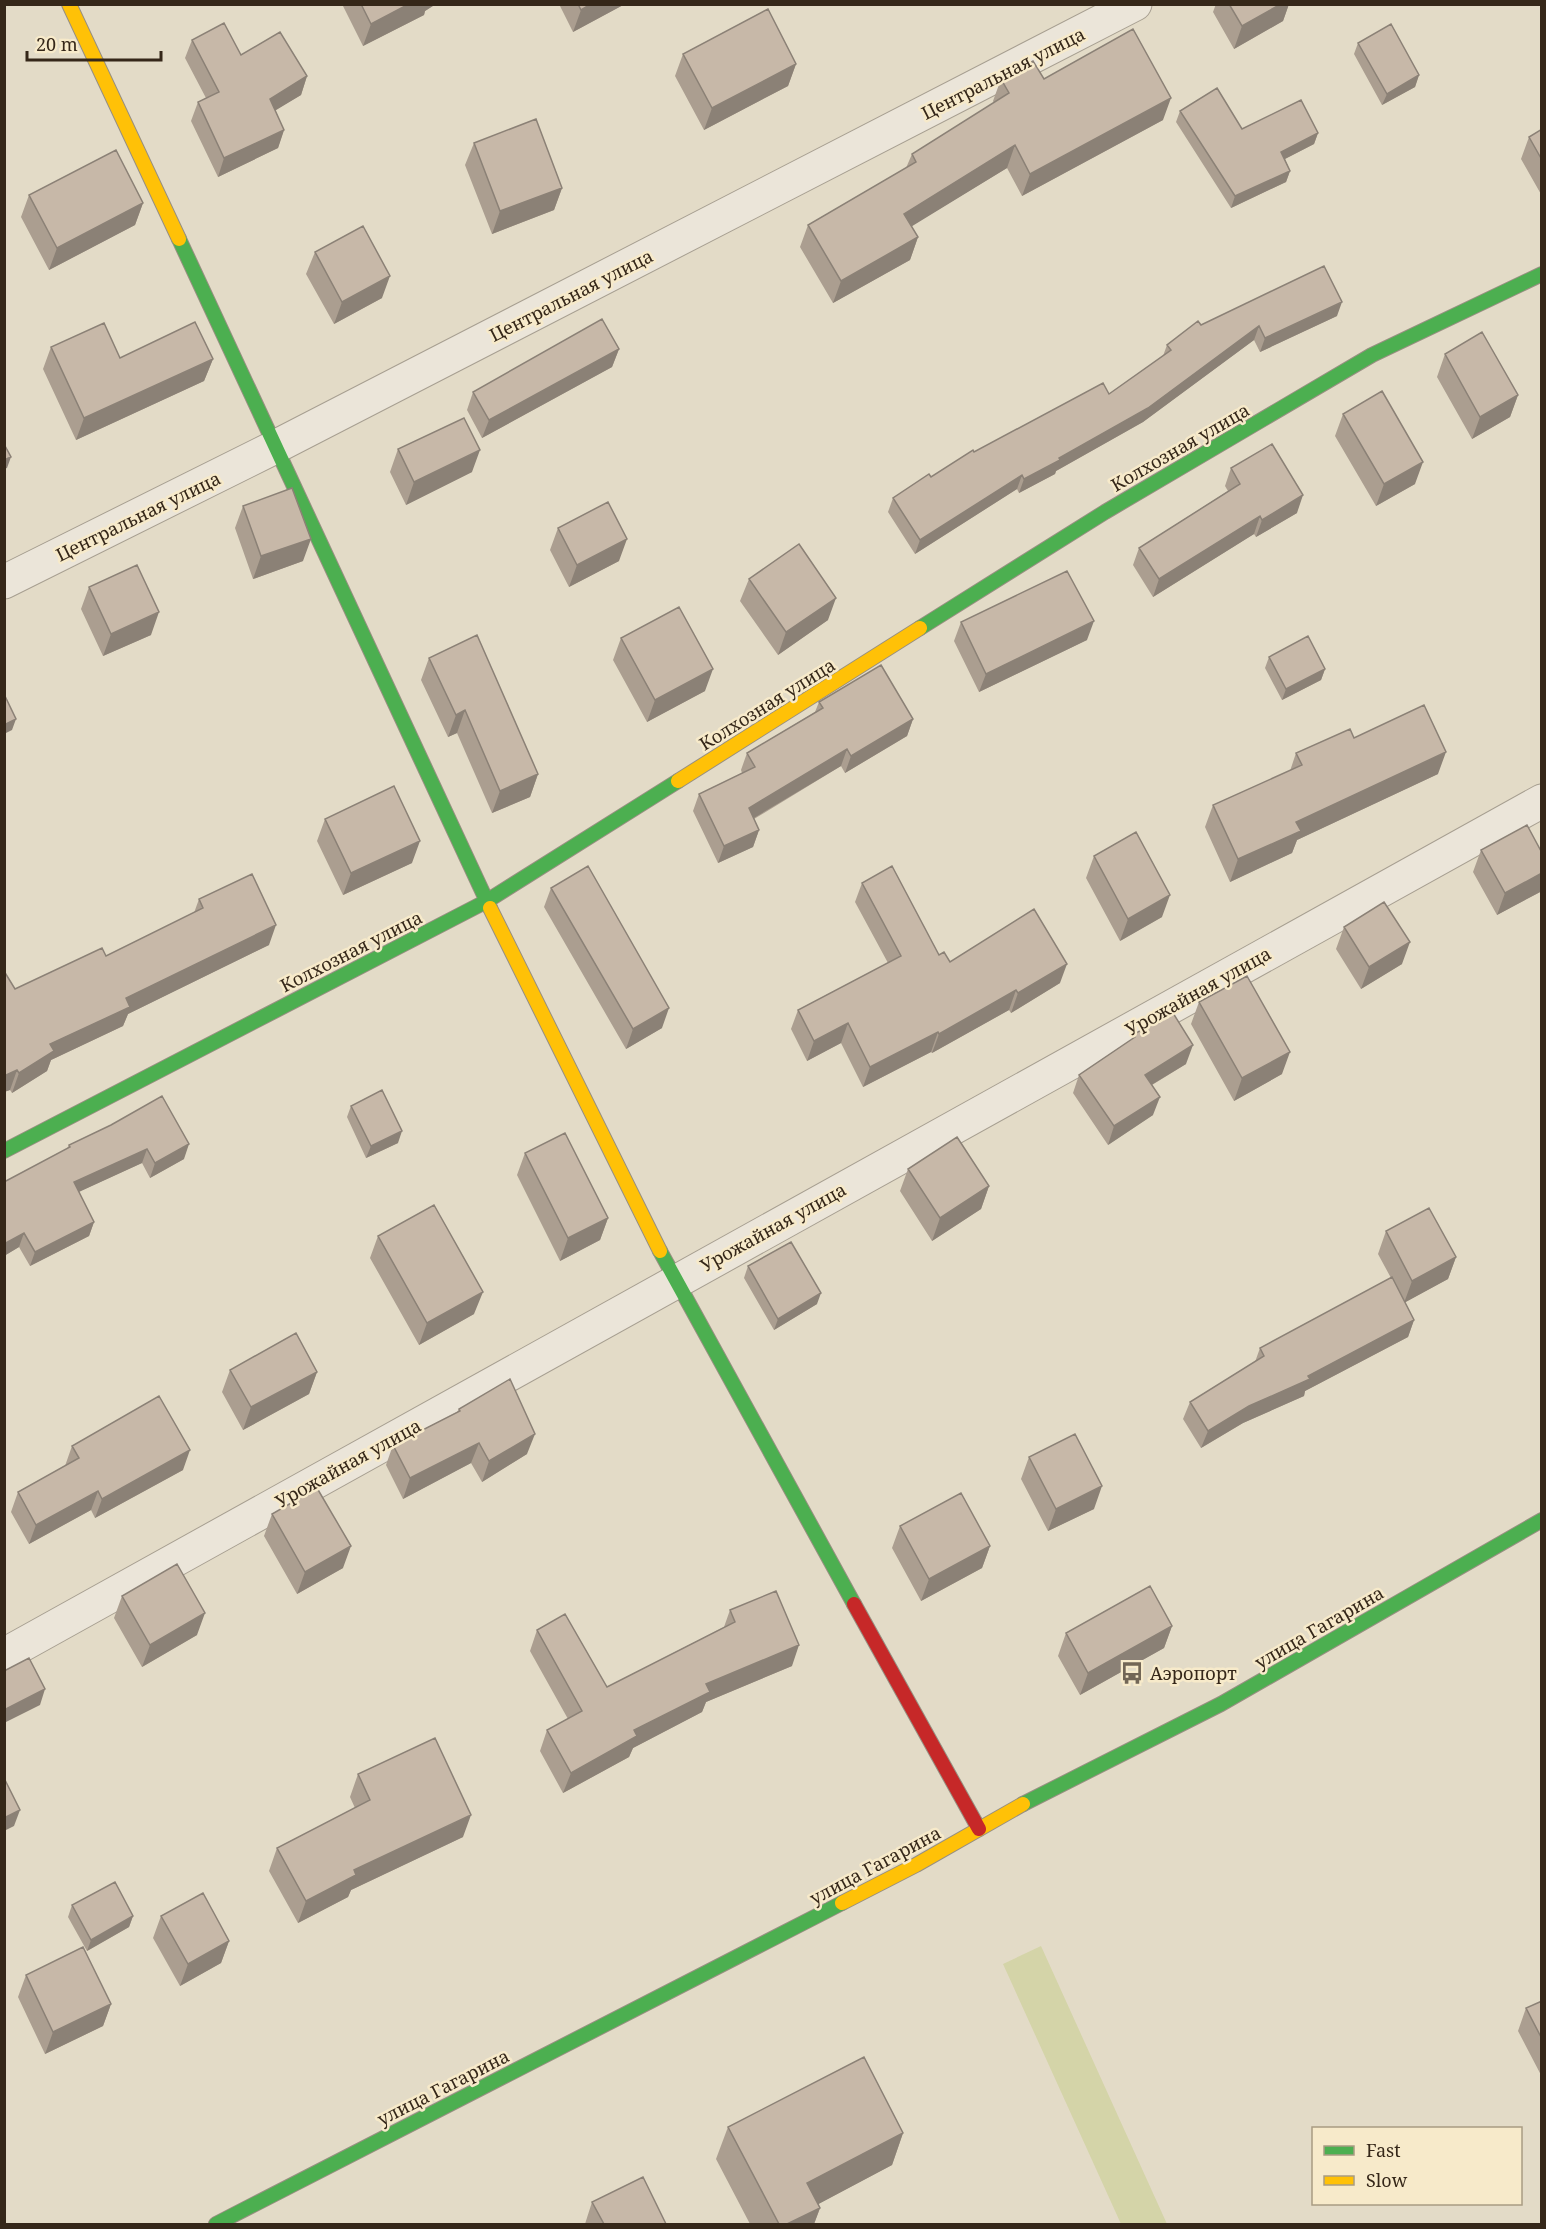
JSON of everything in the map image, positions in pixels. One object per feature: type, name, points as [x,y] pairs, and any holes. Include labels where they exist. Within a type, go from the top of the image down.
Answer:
[{"type":"street","points":[[69,4],[487,901],[675,1281],[979,1829]]},
{"type":"street","name":"Центральная улица","points":[[4,582],[275,447],[1135,4]]},
{"type":"street","name":"Колхозная улица","points":[[4,1151],[487,901],[1105,512],[1372,356],[1542,274]]},
{"type":"street","name":"Урожайная улица","points":[[4,1655],[1542,801]]},
{"type":"street","name":"улица Гагарина","points":[[216,2224],[916,1865],[1029,1801],[1221,1704],[1542,1520]]},
{"type":"green space","points":[[1041,1946],[1167,2224],[1121,2224],[1003,1964]]},
{"type":"building","points":[[361,4],[409,4],[371,24]]},
{"type":"building","points":[[578,4],[591,4],[581,10]]},
{"type":"building","points":[[1229,4],[1281,4],[1242,26]]},
{"type":"building","points":[[768,9],[796,64],[712,108],[683,54]]},
{"type":"building","points":[[224,23],[241,55],[280,32],[307,76],[270,99],[284,130],[224,158],[198,102],[219,92],[192,40]]},
{"type":"building","points":[[1391,24],[1419,75],[1387,94],[1358,43]]},
{"type":"building","points":[[1133,29],[1171,98],[1030,174],[1015,145],[904,214],[918,237],[841,281],[808,225],[916,162],[912,154],[1009,93],[1001,79],[1033,61],[1044,79]]},
{"type":"building","points":[[1217,88],[1242,129],[1301,100],[1318,133],[1281,152],[1290,171],[1235,196],[1180,111]]},
{"type":"building","points":[[536,119],[562,188],[500,211],[474,143]]},
{"type":"building","points":[[1542,129],[1542,160],[1529,137]]},
{"type":"building","points":[[116,150],[143,203],[57,248],[29,195]]},
{"type":"building","points":[[363,226],[390,276],[342,302],[315,252]]},
{"type":"building","points":[[1324,266],[1342,302],[1265,338],[1259,326],[1148,408],[1059,458],[1060,460],[1024,479],[1022,475],[920,540],[893,498],[929,474],[931,477],[973,450],[974,452],[1103,383],[1109,394],[1171,350],[1167,345],[1198,321],[1201,325]]},
{"type":"building","points":[[602,319],[619,349],[489,420],[473,392]]},
{"type":"building","points":[[195,322],[213,359],[84,418],[51,347],[104,323],[120,358]]},
{"type":"building","points":[[1482,332],[1518,395],[1480,417],[1445,354]]},
{"type":"building","points":[[1382,391],[1423,462],[1384,484],[1343,414]]},
{"type":"building","points":[[464,418],[480,450],[414,482],[398,449]]},
{"type":"building","points":[[4,444],[11,457],[4,460]]},
{"type":"building","points":[[1272,444],[1303,495],[1262,520],[1260,516],[1159,579],[1139,548],[1240,484],[1231,468]]},
{"type":"building","points":[[292,488],[311,539],[261,556],[243,506]]},
{"type":"building","points":[[608,502],[627,539],[577,565],[558,528]]},
{"type":"building","points":[[799,544],[836,598],[786,632],[749,579]]},
{"type":"building","points":[[137,565],[159,612],[111,634],[89,587]]},
{"type":"building","points":[[1067,571],[1094,621],[986,674],[961,622]]},
{"type":"building","points":[[679,607],[713,669],[655,700],[621,638]]},
{"type":"building","points":[[477,635],[538,774],[500,791],[465,710],[456,715],[429,658]]},
{"type":"building","points":[[1308,636],[1325,669],[1286,689],[1269,657]]},
{"type":"building","points":[[881,665],[913,719],[851,756],[847,749],[749,808],[759,830],[724,846],[699,794],[755,767],[747,753],[823,708],[819,702]]},
{"type":"building","points":[[4,694],[16,719],[4,725]]},
{"type":"building","points":[[1424,705],[1446,752],[1296,822],[1301,831],[1238,859],[1213,805],[1302,765],[1296,753],[1350,729],[1354,738]]},
{"type":"building","points":[[394,786],[420,841],[351,873],[325,819]]},
{"type":"building","points":[[1527,825],[1542,853],[1542,873],[1505,893],[1481,850]]},
{"type":"building","points":[[1136,832],[1170,895],[1128,919],[1094,856]]},
{"type":"building","points":[[588,866],[669,1008],[633,1029],[551,888]]},
{"type":"building","points":[[892,866],[939,955],[944,952],[950,962],[1034,909],[1067,964],[1018,993],[1016,990],[939,1034],[938,1032],[870,1067],[848,1023],[814,1041],[798,1010],[901,956],[862,883]]},
{"type":"building","points":[[252,874],[276,925],[126,998],[130,1007],[50,1044],[54,1051],[19,1073],[17,1070],[4,1076],[4,971],[15,989],[102,948],[106,956],[203,908],[199,899]]},
{"type":"building","points":[[1384,902],[1410,942],[1369,967],[1344,927]]},
{"type":"building","points":[[1247,976],[1290,1052],[1242,1078],[1199,1002]]},
{"type":"building","points":[[1173,1013],[1193,1045],[1145,1075],[1160,1097],[1114,1126],[1079,1075],[1135,1037],[1134,1034]]},
{"type":"building","points":[[382,1090],[402,1131],[371,1146],[351,1106]]},
{"type":"building","points":[[162,1096],[189,1144],[155,1163],[147,1149],[74,1182],[94,1222],[35,1252],[24,1233],[4,1244],[4,1182]]},
{"type":"building","points":[[565,1133],[608,1218],[568,1238],[525,1153]]},
{"type":"building","points":[[957,1137],[989,1186],[940,1218],[908,1169]]},
{"type":"building","points":[[434,1205],[483,1292],[427,1323],[378,1236]]},
{"type":"building","points":[[1429,1208],[1456,1257],[1412,1281],[1386,1231]]},
{"type":"building","points":[[791,1242],[821,1293],[778,1319],[748,1266]]},
{"type":"building","points":[[1392,1277],[1414,1320],[1308,1376],[1310,1379],[1249,1406],[1208,1431],[1190,1402],[1264,1356],[1260,1348]]},
{"type":"building","points":[[296,1333],[317,1372],[251,1407],[230,1370]]},
{"type":"building","points":[[510,1379],[535,1434],[489,1461],[479,1443],[410,1478],[393,1445],[460,1411],[459,1409]]},
{"type":"building","points":[[159,1396],[190,1450],[102,1499],[98,1491],[36,1525],[18,1492],[79,1458],[72,1446]]},
{"type":"building","points":[[1075,1434],[1102,1486],[1056,1509],[1029,1457]]},
{"type":"building","points":[[317,1488],[351,1546],[305,1572],[272,1514]]},
{"type":"building","points":[[961,1493],[990,1546],[929,1579],[900,1526]]},
{"type":"building","points":[[177,1564],[205,1613],[150,1645],[122,1596]]},
{"type":"building","points":[[1150,1586],[1172,1626],[1088,1673],[1066,1633]]},
{"type":"building","points":[[776,1591],[799,1645],[706,1684],[710,1692],[634,1730],[637,1736],[571,1773],[547,1730],[582,1711],[537,1630],[565,1614],[607,1687],[735,1622],[730,1610]]},
{"type":"building","points":[[29,1658],[45,1689],[4,1710],[4,1671]]},
{"type":"building","points":[[435,1738],[471,1815],[354,1870],[356,1875],[306,1901],[277,1848],[370,1800],[358,1774]]},
{"type":"building","points":[[4,1778],[20,1810],[4,1818]]},
{"type":"building","points":[[115,1882],[133,1916],[91,1940],[72,1905]]},
{"type":"building","points":[[203,1893],[229,1941],[188,1964],[161,1916]]},
{"type":"building","points":[[83,1947],[111,2004],[53,2032],[26,1975]]},
{"type":"building","points":[[1542,2001],[1542,2039],[1526,2008]]},
{"type":"building","points":[[864,2057],[903,2133],[807,2183],[820,2208],[787,2224],[779,2224],[728,2127]]},
{"type":"building","points":[[643,2177],[666,2224],[604,2224],[592,2202]]},
{"type":"traffic: fast","points":[[179,239],[490,908]]},
{"type":"traffic: fast","points":[[920,628],[1105,512],[1372,355],[1542,274]]},
{"type":"traffic: fast","points":[[4,1151],[487,901],[678,781]]},
{"type":"traffic: fast","points":[[660,1251],[854,1604]]},
{"type":"traffic: fast","points":[[1023,1804],[1221,1704],[1542,1520]]},
{"type":"traffic: fast","points":[[216,2224],[842,1903]]},
{"type":"traffic: slow","points":[[69,4],[179,239]]},
{"type":"traffic: slow","points":[[678,781],[920,628]]},
{"type":"traffic: slow","points":[[490,908],[660,1251]]},
{"type":"traffic: slow","points":[[842,1903],[916,1865],[1023,1804]]},
{"type":"traffic: jam","points":[[854,1604],[979,1829]]},
{"type":"place","name":"Аэропорт","points":[[1132,1673]]}]
